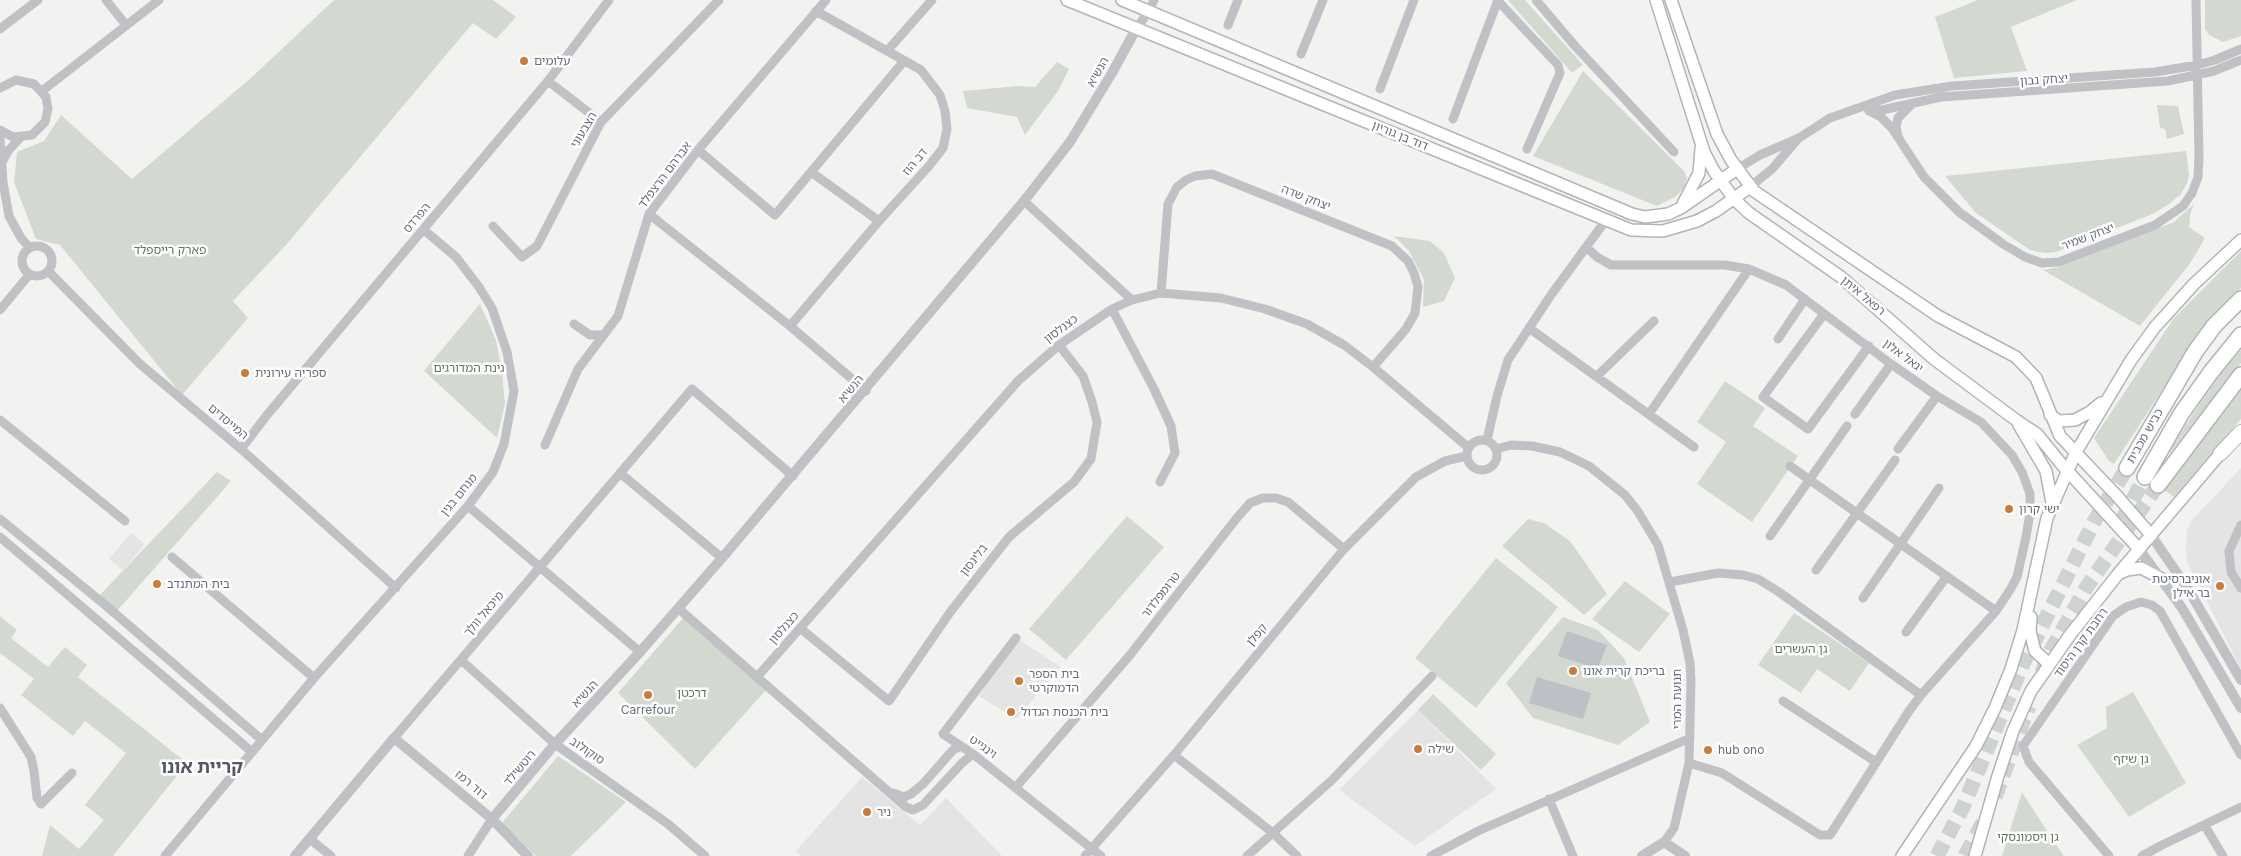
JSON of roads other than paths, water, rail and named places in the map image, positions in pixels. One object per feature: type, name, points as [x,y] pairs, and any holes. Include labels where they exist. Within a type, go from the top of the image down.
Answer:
[{"type":"highway","points":[[2164,404],[2195,352],[2214,326],[2241,299]]},
{"type":"highway","points":[[2164,404],[2200,356],[2241,310]]},
{"type":"highway","points":[[2145,477],[2181,414],[2211,372],[2241,335]]},
{"type":"highway","points":[[2158,485],[2241,374]]},
{"type":"highway","name":"כביש מכבית","points":[[2127,468],[2164,404]]},
{"type":"highway","points":[[2220,454],[2241,432]]},
{"type":"main road","name":"דוד בן גוריון","points":[[1067,0],[1631,230],[1663,231],[1697,221],[1734,199]]},
{"type":"main road","name":"דוד בן גוריון","points":[[1122,0],[1146,4],[1632,214],[1655,217],[1668,214],[1681,208],[1737,169]]},
{"type":"main road","name":"רפאל איתן","points":[[1656,0],[1708,161],[1734,199],[1749,213],[1841,277],[1934,359],[2045,441],[2067,469],[2139,549]]},
{"type":"main road","name":"רפאל איתן","points":[[1671,0],[1717,134],[1737,169],[1750,187],[1761,197],[1938,316],[2016,356],[2036,378],[2060,436],[2095,472],[2151,536]]},
{"type":"main road","points":[[1681,208],[1699,174],[1702,160],[1700,140]]},
{"type":"main road","name":"יצחק נבון","points":[[1734,199],[1750,187]]},
{"type":"main road","points":[[1902,856],[1965,763],[1985,728],[2016,653],[2032,593],[2040,543],[2052,505],[2076,452],[2111,392],[2140,348],[2173,306],[2241,240]]},
{"type":"main road","points":[[2050,415],[2059,421],[2075,420],[2090,412],[2111,392]]},
{"type":"main road","points":[[2016,420],[2046,471],[2052,505]]},
{"type":"main road","points":[[1975,856],[1998,776],[2016,725],[2031,691],[2049,664],[2118,574],[2241,428]]},
{"type":"main road","points":[[2067,469],[2095,472]]},
{"type":"main road","points":[[2118,574],[2138,568],[2147,570],[2162,579]]},
{"type":"main road","points":[[2032,593],[2030,631],[2032,641],[2035,651],[2049,664]]},
{"type":"street","points":[[0,29],[38,0]]},
{"type":"street","points":[[106,0],[126,25]]},
{"type":"street","points":[[42,91],[159,0]]},
{"type":"street","name":"הפרדס","points":[[241,449],[267,415],[548,81],[609,0]]},
{"type":"street","name":"הצבעוני","points":[[493,226],[522,257],[536,246],[601,122],[719,0]]},
{"type":"street","name":"אברהם הרצפלד","points":[[545,445],[578,369],[618,316],[648,214],[698,150],[826,0]]},
{"type":"street","points":[[888,51],[932,0]]},
{"type":"street","points":[[1228,25],[1238,0]]},
{"type":"street","points":[[1301,54],[1323,0]]},
{"type":"street","points":[[1380,89],[1414,0]]},
{"type":"street","points":[[1453,119],[1498,0],[1558,65],[1560,73],[1527,149]]},
{"type":"street","points":[[1536,0],[1575,46],[1674,152]]},
{"type":"street","name":"יצחק שמיר","points":[[1870,111],[1887,122],[1924,177],[1959,212],[2003,244],[2025,257],[2042,263],[2059,262],[2155,225],[2183,206],[2192,193],[2198,177],[2196,0]]},
{"type":"street","points":[[1136,28],[1146,4]]},
{"type":"street","name":"דב הוז","points":[[790,326],[879,221],[930,166],[942,148],[947,129],[946,111],[940,94],[921,70],[816,11]]},
{"type":"street","name":"הנשיא","points":[[556,744],[679,609],[866,391],[1024,201],[1070,142],[1112,73],[1136,28]]},
{"type":"street","name":"יצחק נבון","points":[[1737,169],[1760,155],[1799,138],[1820,123],[1896,96],[1952,86],[2155,72],[2197,65],[2241,49]]},
{"type":"street","name":"יצחק נבון","points":[[1847,112],[1882,110],[1950,96],[2147,83],[2198,76],[2241,60]]},
{"type":"street","points":[[698,150],[775,215],[904,61]]},
{"type":"street","points":[[0,77],[11,82]]},
{"type":"street","points":[[0,88],[11,82],[28,81],[42,91],[48,103],[45,122],[37,132],[20,138],[8,151],[2,162]]},
{"type":"street","points":[[548,81],[601,122]]},
{"type":"street","points":[[1899,139],[1896,127],[1898,118],[1915,103]]},
{"type":"street","points":[[0,130],[20,138]]},
{"type":"street","name":"יצחק נבון","points":[[1750,187],[1772,169],[1799,138]]},
{"type":"street","points":[[0,139],[9,216],[21,238],[30,248]]},
{"type":"street","points":[[810,172],[879,221]]},
{"type":"street","name":"יצחק שדה","points":[[1161,293],[1168,204],[1177,187],[1186,180],[1195,176],[1212,174],[1392,246],[1408,261],[1418,287],[1415,313],[1406,329],[1374,367]]},
{"type":"street","points":[[1024,201],[1132,300]]},
{"type":"street","points":[[648,214],[790,326],[866,391]]},
{"type":"street","points":[[1487,440],[1508,360],[1606,220]]},
{"type":"street","name":"מנחם בגין","points":[[165,856],[314,678],[468,506],[493,472],[504,444],[514,392],[507,352],[492,308],[479,287],[456,257],[424,230]]},
{"type":"street","points":[[39,246],[48,250],[53,263],[49,272],[39,277],[29,275],[25,271],[22,261],[26,251],[39,246]]},
{"type":"street","name":"יגאל אלון","points":[[1586,247],[1597,257],[1611,265],[1711,264],[1749,269],[1786,285],[1891,364],[1937,396],[1981,422],[2012,455],[2022,472],[2028,488],[2030,513],[2017,577],[1996,611],[1921,695],[1832,832],[1827,836],[1820,835],[1722,773],[1689,763]]},
{"type":"street","points":[[1649,414],[1749,269]]},
{"type":"street","name":"המייסדים","points":[[49,272],[140,364],[241,449],[396,588]]},
{"type":"street","points":[[0,310],[29,275]]},
{"type":"street","name":"כצנלסון","points":[[758,677],[1018,381],[1059,345],[1112,310],[1132,300],[1161,293],[1221,298],[1265,309],[1307,324],[1344,345],[1374,367],[1468,452]]},
{"type":"street","points":[[1778,339],[1805,299]]},
{"type":"street","points":[[1112,310],[1154,389],[1171,426],[1175,453],[1160,482]]},
{"type":"street","points":[[1824,314],[1763,397],[1808,429],[1869,346]]},
{"type":"street","points":[[1597,376],[1654,321]]},
{"type":"street","points":[[574,324],[590,335],[603,335]]},
{"type":"street","points":[[1530,328],[1694,447]]},
{"type":"street","name":"בלינסון","points":[[800,628],[889,702],[951,611],[1009,537],[1074,482],[1092,459],[1097,422],[1092,402],[1083,376],[1059,345]]},
{"type":"street","points":[[1855,414],[1891,364]]},
{"type":"street","name":"מיכאל וולך","points":[[295,856],[692,389],[793,476]]},
{"type":"street","points":[[1898,449],[1937,396]]},
{"type":"street","points":[[0,420],[125,522]]},
{"type":"street","points":[[1770,536],[1847,426]]},
{"type":"street","points":[[1487,440],[1496,449],[1497,458],[1495,463],[1483,470],[1472,466],[1468,452],[1474,442],[1487,440]]},
{"type":"street","name":"תנועת המרי","points":[[1496,449],[1506,445],[1524,445],[1570,456],[1589,466],[1611,482],[1631,502],[1658,545],[1670,582],[1690,664],[1692,703],[1689,763],[1674,828],[1664,842]]},
{"type":"street","name":"קפלן","points":[[1085,856],[1174,755],[1344,549],[1416,477],[1445,461],[1468,452]]},
{"type":"street","points":[[1816,570],[1895,460]]},
{"type":"street","points":[[1790,466],[1996,611]]},
{"type":"street","points":[[620,473],[722,558]]},
{"type":"street","points":[[1863,598],[1939,488]]},
{"type":"street","name":"טרומפלדור","points":[[1016,787],[1130,655],[1250,503],[1263,498],[1276,498],[1288,502],[1344,549]]},
{"type":"street","points":[[468,506],[640,652]]},
{"type":"street","points":[[0,518],[98,599],[262,740]]},
{"type":"street","points":[[2241,525],[2229,551],[2231,572],[2241,588]]},
{"type":"street","points":[[2151,536],[2188,589],[2241,680]]},
{"type":"street","points":[[0,537],[252,752]]},
{"type":"street","points":[[2139,549],[2162,579],[2194,627],[2241,708]]},
{"type":"street","points":[[172,557],[314,678]]},
{"type":"street","points":[[1670,582],[1718,573],[1743,575],[1758,579],[1779,592],[1921,695]]},
{"type":"street","points":[[1906,632],[1946,576]]},
{"type":"street","points":[[73,598],[78,600],[83,596],[85,591],[82,586]]},
{"type":"street","points":[[88,611],[86,606],[88,601],[93,598],[98,599]]},
{"type":"street","name":"רחבת קרן היסוד","points":[[2109,856],[2029,762],[2024,753],[2023,746],[2112,616],[2126,607],[2141,602],[2152,605],[2160,611],[2241,755]]},
{"type":"street","points":[[679,609],[906,807],[913,810],[923,805],[962,763],[973,754]]},
{"type":"street","name":"וינגייט","points":[[1016,638],[944,734],[1016,787],[1101,856]]},
{"type":"street","name":"סוקולוב","points":[[461,660],[556,744],[668,824],[704,856]]},
{"type":"street","points":[[1247,856],[1332,780],[1432,676]]},
{"type":"street","points":[[1783,701],[1876,762]]},
{"type":"street","points":[[0,708],[30,757],[34,771],[37,798],[41,804],[72,774]]},
{"type":"street","name":"דוד רמז","points":[[394,738],[492,819],[528,856]]},
{"type":"street","points":[[1431,856],[1478,831],[1690,738]]},
{"type":"street","name":"רוטשילד","points":[[468,856],[492,819],[556,744]]},
{"type":"street","points":[[890,792],[904,797],[911,794],[923,784],[953,750],[961,746]]},
{"type":"street","points":[[1174,755],[1273,833],[1297,856]]},
{"type":"street","points":[[1549,799],[1573,856]]},
{"type":"street","points":[[2142,856],[2241,807]]},
{"type":"street","points":[[2205,826],[2223,856]]},
{"type":"street","points":[[310,838],[330,856]]},
{"type":"street","points":[[1642,856],[1664,842],[1685,856]]},
{"type":"tunnel","points":[[1937,856],[1963,807],[2022,666],[2095,520],[2127,468]]},
{"type":"tunnel","points":[[2122,520],[2145,477]]},
{"type":"tunnel","points":[[2042,673],[2049,654],[2086,588],[2158,485]]},
{"type":"tunnel","points":[[1995,797],[2029,706]]},
{"type":"tunnel","points":[[1965,856],[1983,822]]},
{"type":"place","name":"עלומים","points":[[524,61]]},
{"type":"place","name":"ספריה עירונית","points":[[245,373]]},
{"type":"place","name":"ישי קרון","points":[[2009,509]]},
{"type":"place","name":"בית המתנדב","points":[[157,584]]},
{"type":"place","name":"אוניברסיטת בר אילן","points":[[2220,586]]},
{"type":"place","name":"בריכת קרית אונו","points":[[1573,671]]},
{"type":"place","name":"בית הספר הדמוקרטי","points":[[1019,681]]},
{"type":"place","name":"Carrefour","points":[[648,695]]},
{"type":"place","name":"בית הכנסת הגדול","points":[[1011,712]]},
{"type":"place","name":"שילה","points":[[1418,749]]},
{"type":"place","name":"hub ono","points":[[1708,750]]},
{"type":"place","name":"ניר","points":[[867,812]]},
{"type":"district","name":"קריית אונו","points":[[202,768]]},
{"type":"park label","name":"פארק רייספלד","points":[[170,250]]},
{"type":"park label","name":"גינת המדורגים","points":[[469,368]]},
{"type":"park label","name":"גן העשרים","points":[[1801,649]]},
{"type":"park label","name":"דרכטן","points":[[692,693]]},
{"type":"park label","name":"גן שיזף","points":[[2131,759]]},
{"type":"park label","name":"גן ויסמונסקי","points":[[2028,837]]}]
